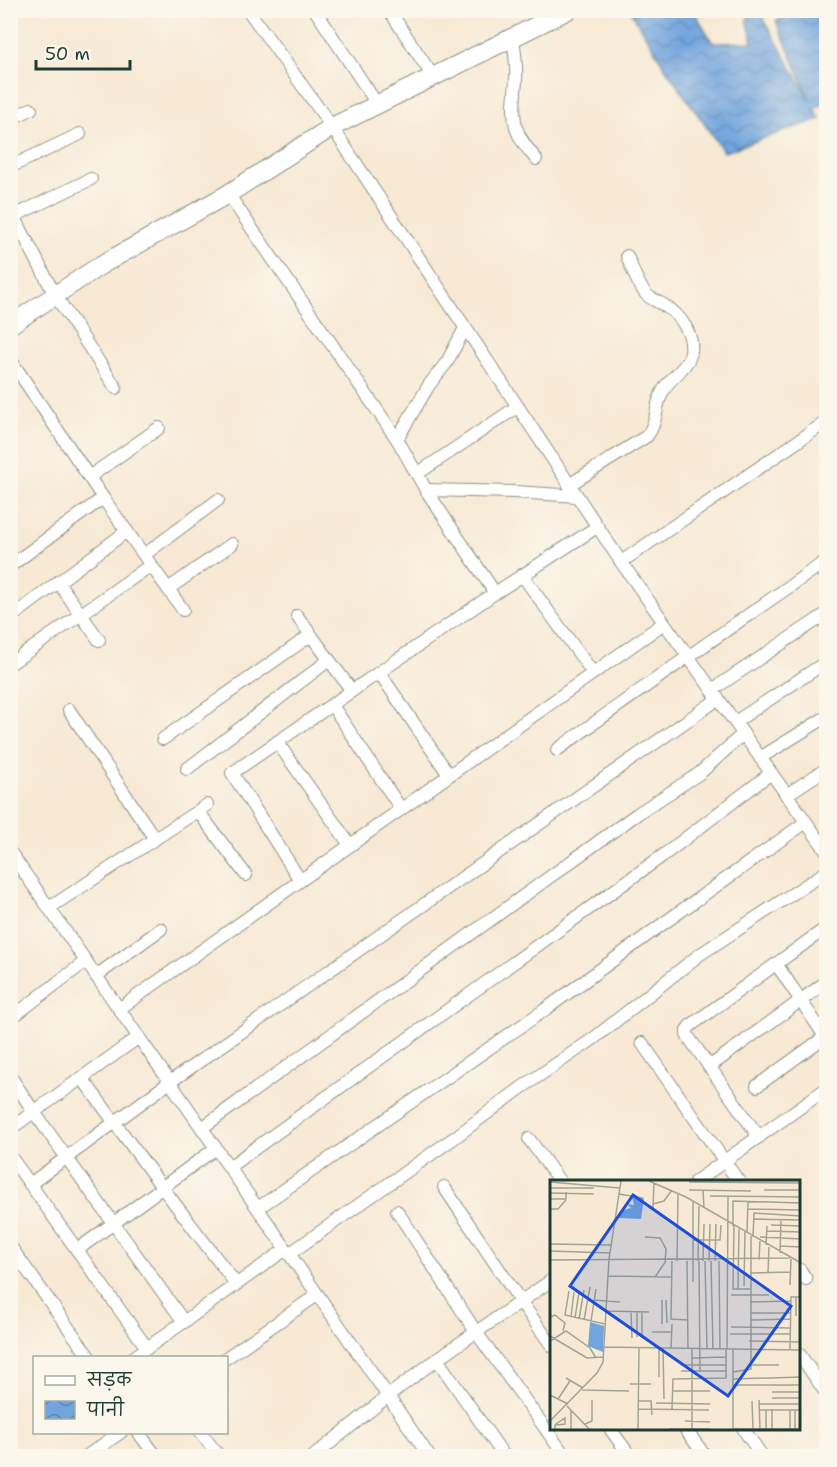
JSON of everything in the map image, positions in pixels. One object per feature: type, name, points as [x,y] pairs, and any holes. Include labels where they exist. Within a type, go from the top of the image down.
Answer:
[{"type":"street","points":[[248,10],[332,127],[621,562],[826,849]]},
{"type":"street","points":[[315,10],[377,104]]},
{"type":"street","points":[[389,10],[434,78]]},
{"type":"street","points":[[10,324],[101,265],[228,194],[332,127],[568,10]]},
{"type":"street","points":[[513,38],[516,128],[536,159]]},
{"type":"street","points":[[10,119],[31,109]]},
{"type":"street","points":[[10,167],[80,134]]},
{"type":"street","points":[[91,179],[12,217],[55,295],[116,388]]},
{"type":"street","points":[[228,194],[397,440],[426,490],[495,593]]},
{"type":"street","points":[[569,485],[647,436],[656,421],[659,399],[664,389],[685,366],[689,357],[691,347],[683,323],[676,314],[648,296],[627,256]]},
{"type":"street","points":[[397,440],[429,385],[447,362],[465,328]]},
{"type":"street","points":[[10,359],[103,498],[183,610]]},
{"type":"street","points":[[417,474],[517,407]]},
{"type":"street","points":[[621,562],[826,422]]},
{"type":"street","points":[[89,477],[159,428]]},
{"type":"street","points":[[426,490],[577,496]]},
{"type":"street","points":[[10,566],[103,498]]},
{"type":"street","points":[[10,664],[81,615],[218,500]]},
{"type":"street","points":[[300,880],[232,773],[495,593],[597,527]]},
{"type":"street","points":[[10,618],[127,531]]},
{"type":"street","points":[[168,589],[232,544]]},
{"type":"street","points":[[557,750],[626,699],[825,567]]},
{"type":"street","points":[[522,575],[593,673]]},
{"type":"street","points":[[58,582],[99,640]]},
{"type":"street","points":[[30,1184],[826,614]]},
{"type":"street","points":[[297,616],[352,691]]},
{"type":"street","points":[[119,1009],[664,623]]},
{"type":"street","points":[[163,739],[311,635]]},
{"type":"street","points":[[187,769],[329,660]]},
{"type":"street","points":[[735,722],[826,662]]},
{"type":"street","points":[[379,672],[449,775]]},
{"type":"street","points":[[332,705],[400,810]]},
{"type":"street","points":[[69,710],[155,839]]},
{"type":"street","points":[[760,758],[826,717]]},
{"type":"street","points":[[202,1128],[627,821],[700,773],[743,734]]},
{"type":"street","points":[[277,742],[350,845]]},
{"type":"street","points":[[786,795],[826,770]]},
{"type":"street","points":[[229,1167],[665,855],[771,773]]},
{"type":"street","points":[[49,908],[202,808],[246,875]]},
{"type":"street","points":[[258,1208],[546,1009],[806,822]]},
{"type":"street","points":[[12,857],[429,1456]]},
{"type":"street","points":[[136,1356],[236,1284],[454,1138],[521,1088],[593,1039],[699,955],[826,872]]},
{"type":"street","points":[[759,1137],[687,1035],[687,1030],[826,928]]},
{"type":"street","points":[[96,976],[161,929]]},
{"type":"street","points":[[10,1018],[86,961]]},
{"type":"street","points":[[757,1086],[826,1037],[777,965]]},
{"type":"street","points":[[709,1067],[826,982]]},
{"type":"street","points":[[10,1129],[139,1037]]},
{"type":"street","points":[[642,1043],[738,1180]]},
{"type":"street","points":[[10,1076],[184,1322]]},
{"type":"street","points":[[82,1078],[236,1284]]},
{"type":"street","points":[[698,1180],[826,1089]]},
{"type":"street","points":[[529,1139],[559,1180]]},
{"type":"street","points":[[77,1250],[216,1148]]},
{"type":"street","points":[[10,1156],[147,1348]]},
{"type":"street","points":[[444,1187],[550,1343]]},
{"type":"street","points":[[397,1211],[476,1332],[565,1456]]},
{"type":"street","points":[[10,1246],[89,1356]]},
{"type":"street","points":[[314,1456],[437,1359],[550,1281]]},
{"type":"street","points":[[228,1357],[317,1295]]},
{"type":"street","points":[[801,1356],[826,1393]]},
{"type":"street","points":[[437,1359],[504,1456]]},
{"type":"street","points":[[612,1431],[630,1456]]},
{"type":"street","points":[[687,1431],[705,1456]]},
{"type":"street","points":[[745,1431],[762,1456]]},
{"type":"street","points":[[91,1455],[118,1434]]},
{"type":"street","points":[[140,1434],[156,1456]]},
{"type":"street","points":[[202,1434],[219,1456]]},
{"type":"water","points":[[639,10],[694,11],[713,43],[753,42],[747,20],[751,11],[759,11],[810,100],[776,21],[801,11],[826,11],[826,102],[814,109],[820,119],[724,152],[668,72],[632,13]]}]
